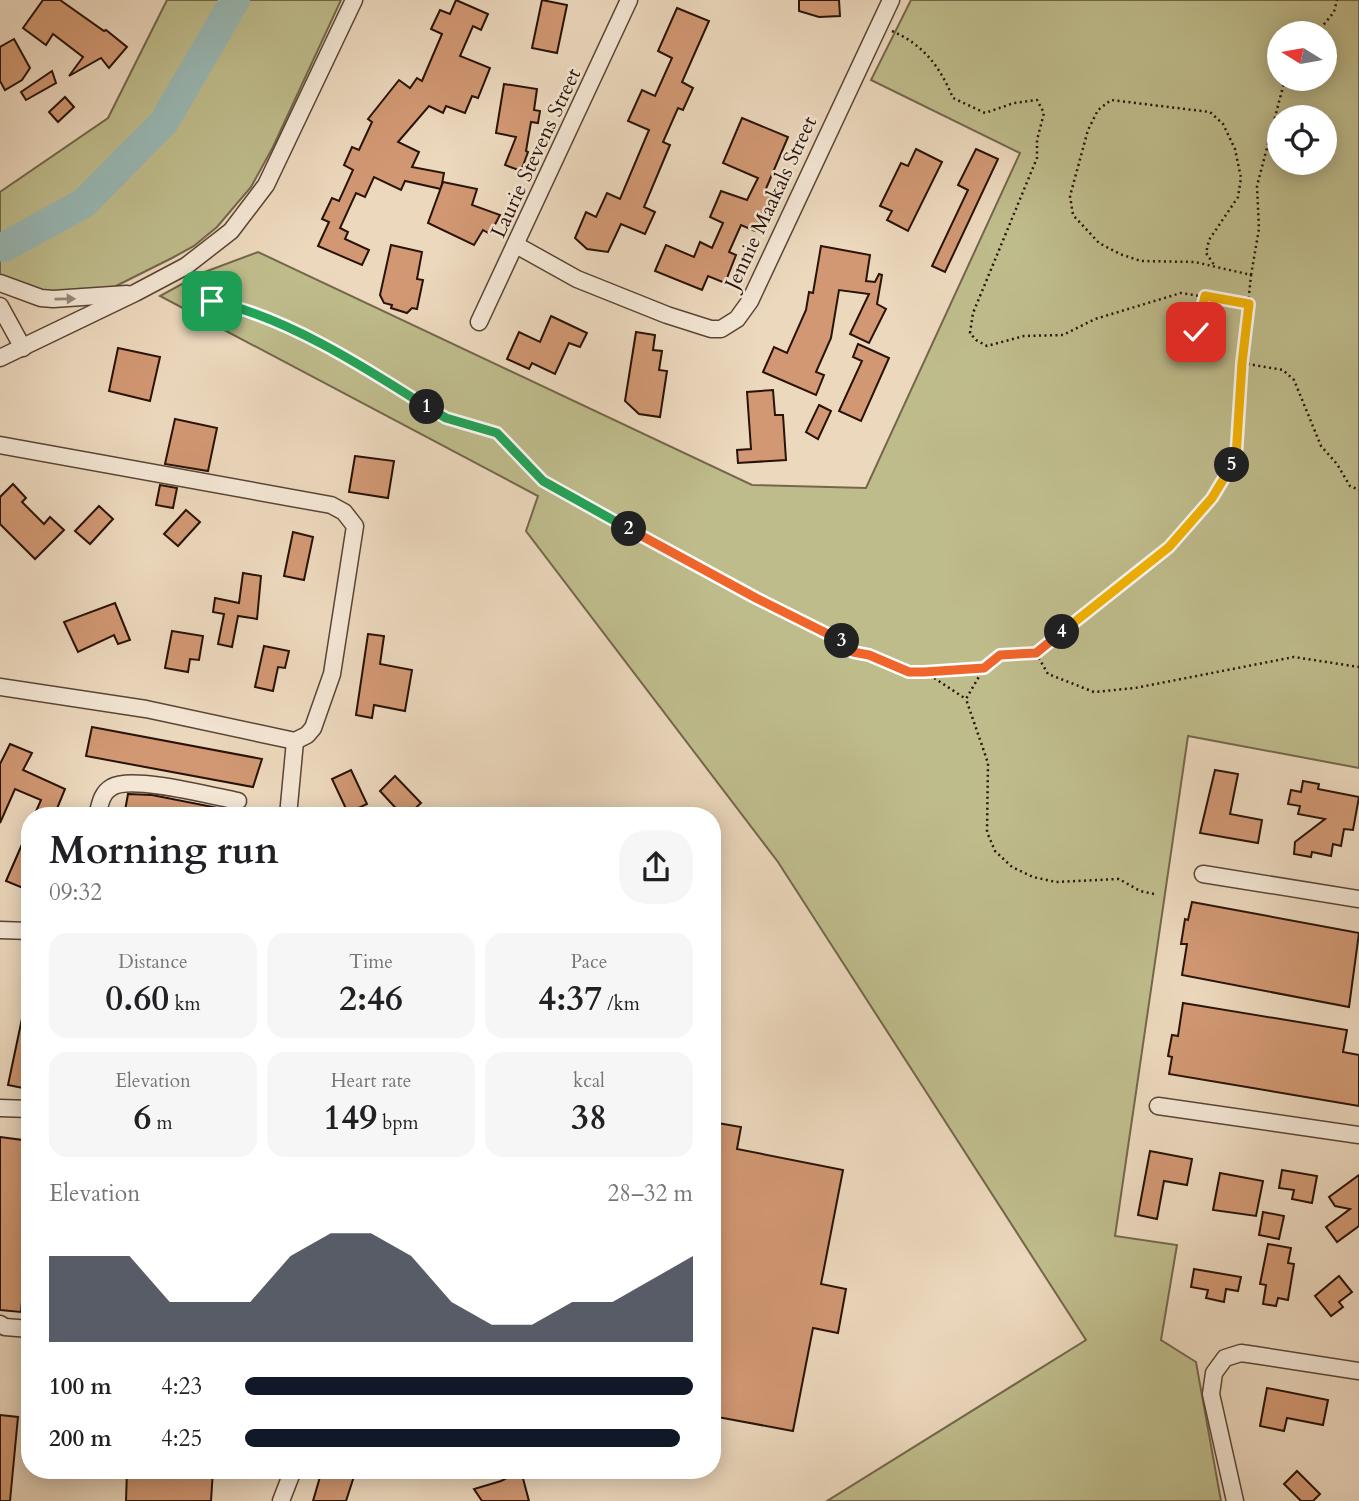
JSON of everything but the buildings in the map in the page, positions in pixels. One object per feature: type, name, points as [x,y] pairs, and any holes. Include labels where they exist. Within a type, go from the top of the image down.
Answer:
[{"type":"street","points":[[0,358],[186,266],[231,231],[266,185],[354,0]]},
{"type":"street","name":"Laurie Stevens Street","points":[[479,322],[629,0]]},
{"type":"street","name":"Jennie Maakals Street","points":[[516,245],[577,279],[694,324],[721,329],[737,319],[750,301],[891,0]]},
{"type":"street","points":[[0,283],[41,298],[53,299],[135,293]]},
{"type":"street","points":[[0,306],[23,348]]},
{"type":"street","points":[[0,445],[331,505],[344,512],[355,526],[332,674],[313,728],[307,735],[295,741],[146,709],[0,687]]},
{"type":"street","points":[[289,807],[295,741]]},
{"type":"street","points":[[99,807],[102,797],[112,786],[132,782],[238,801]]},
{"type":"street","points":[[1203,874],[1359,899]]},
{"type":"street","points":[[0,930],[21,931]]},
{"type":"street","points":[[1158,1105],[1359,1135]]},
{"type":"street","points":[[0,1108],[21,1109]]},
{"type":"street","points":[[0,1324],[21,1328]]},
{"type":"street","points":[[1235,1501],[1211,1394],[1214,1373],[1225,1357],[1241,1353],[1359,1371]]},
{"type":"street","points":[[281,1501],[290,1479]]},
{"type":"path","points":[[1327,21],[1334,12],[1337,0]]},
{"type":"path","points":[[879,25],[902,36],[931,57],[953,98],[985,113],[1014,103],[1037,100],[1044,113],[1037,140],[1037,158],[973,313],[970,333],[975,340],[987,346],[1024,336],[1063,335],[1095,319],[1181,293],[1249,304]]},
{"type":"path","points":[[966,699],[984,668],[1000,655],[1036,653],[1169,547],[1212,498],[1236,457],[1242,363],[1251,275],[1259,229],[1257,187],[1282,91]]},
{"type":"path","points":[[1214,266],[1206,253],[1209,240],[1238,197],[1241,178],[1235,149],[1223,124],[1210,112],[1111,100],[1098,110],[1088,130],[1070,196],[1073,215],[1099,243],[1120,254],[1141,261],[1195,262],[1251,275]]},
{"type":"path","points":[[193,283],[204,297],[234,306],[324,345],[446,418],[497,433],[543,481],[756,598],[841,640],[853,652],[869,655],[909,672],[984,668]]},
{"type":"path","points":[[1196,332],[1205,296]]},
{"type":"path","points":[[1242,363],[1283,370],[1294,380],[1321,446],[1337,464],[1350,486],[1359,490]]},
{"type":"path","points":[[1036,653],[1048,674],[1094,692],[1135,688],[1294,657],[1359,667]]},
{"type":"path","points":[[924,672],[966,699],[988,763],[987,832],[995,851],[1012,867],[1033,877],[1056,882],[1119,880],[1140,891],[1154,894]]},
{"type":"shaded area","points":[[167,0],[341,0],[273,147],[251,187],[217,227],[194,246],[114,287],[72,299],[0,283],[0,192],[108,118]]},
{"type":"shaded area","points":[[911,0],[1359,0],[1359,768],[1188,736],[1115,1236],[1177,1245],[1161,1340],[1196,1362],[1221,1501],[827,1501],[1086,1340],[778,862],[526,531],[538,496],[160,296],[202,273],[258,252],[752,485],[866,488],[1020,153],[871,80]]},
{"type":"waterway","points":[[4,247],[84,203],[164,122],[235,0]]},
{"type":"route","points":[[212,301],[234,306],[324,345],[446,418],[497,433],[543,481],[756,598],[841,640],[853,652],[869,655],[909,672],[984,668],[1000,655],[1036,653],[1169,547],[1212,498],[1236,457],[1249,304],[1205,296],[1196,332]]}]
